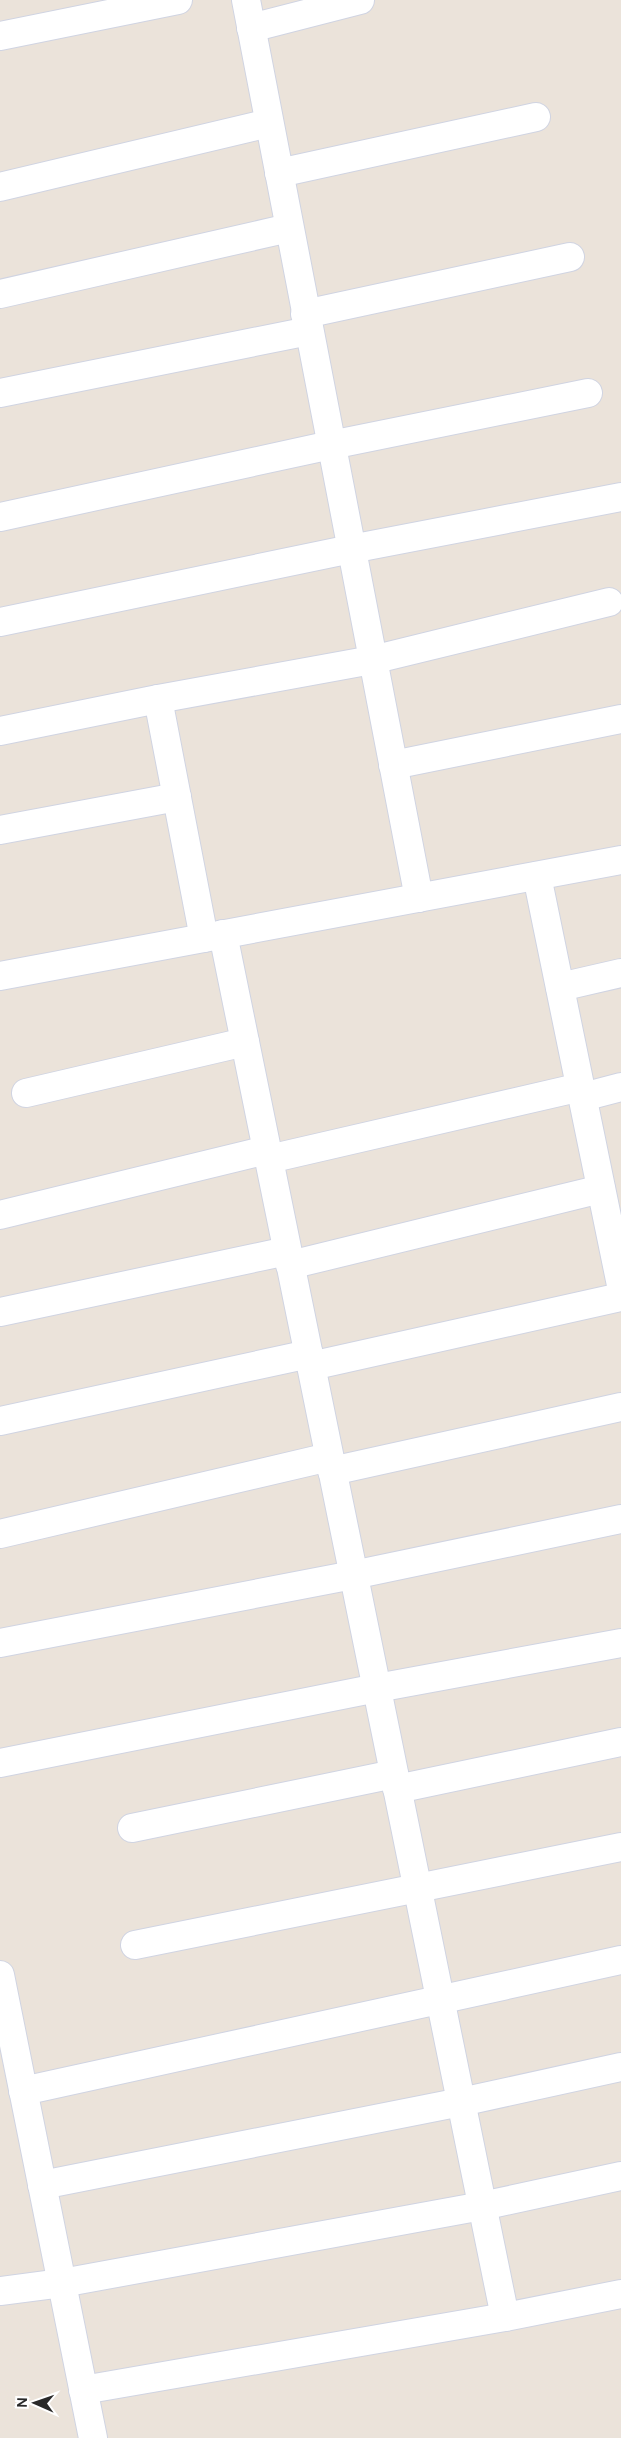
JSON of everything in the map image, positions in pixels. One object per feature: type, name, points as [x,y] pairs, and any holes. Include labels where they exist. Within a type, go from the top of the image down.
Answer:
[{"type":"street","points":[[0,36],[178,0]]},
{"type":"street","points":[[246,0],[418,898]]},
{"type":"street","points":[[251,28],[360,0]]},
{"type":"street","points":[[279,173],[536,117]]},
{"type":"street","points":[[0,186],[270,123]]},
{"type":"street","points":[[0,294],[289,228]]},
{"type":"street","points":[[0,394],[307,322],[570,256]]},
{"type":"street","points":[[0,517],[331,444],[588,393]]},
{"type":"street","points":[[0,622],[351,549],[621,497]]},
{"type":"street","points":[[0,731],[158,699],[372,660],[609,602]]},
{"type":"street","points":[[158,699],[177,797],[213,936],[245,1042],[505,2317]]},
{"type":"street","points":[[392,765],[621,719]]},
{"type":"street","points":[[0,830],[177,797]]},
{"type":"street","points":[[0,976],[621,860]]},
{"type":"street","points":[[537,876],[582,1092],[609,1195],[621,1285]]},
{"type":"street","points":[[560,987],[621,973]]},
{"type":"street","points":[[26,1093],[245,1042]]},
{"type":"street","points":[[0,1215],[268,1154],[582,1092],[621,1087]]},
{"type":"street","points":[[0,1312],[609,1195]]},
{"type":"street","points":[[0,1421],[621,1298]]},
{"type":"street","points":[[0,1534],[331,1464],[621,1407]]},
{"type":"street","points":[[0,1643],[353,1575],[621,1518]]},
{"type":"street","points":[[0,1763],[376,1688],[621,1643]]},
{"type":"street","points":[[132,1828],[621,1742]]},
{"type":"street","points":[[136,1945],[621,1847]]},
{"type":"street","points":[[23,2091],[440,1998],[621,1960]]},
{"type":"street","points":[[0,1975],[93,2438]]},
{"type":"street","points":[[42,2186],[461,2102],[621,2067]]},
{"type":"street","points":[[0,2291],[62,2283],[482,2206],[621,2176]]},
{"type":"street","points":[[83,2390],[505,2317],[621,2294]]}]
